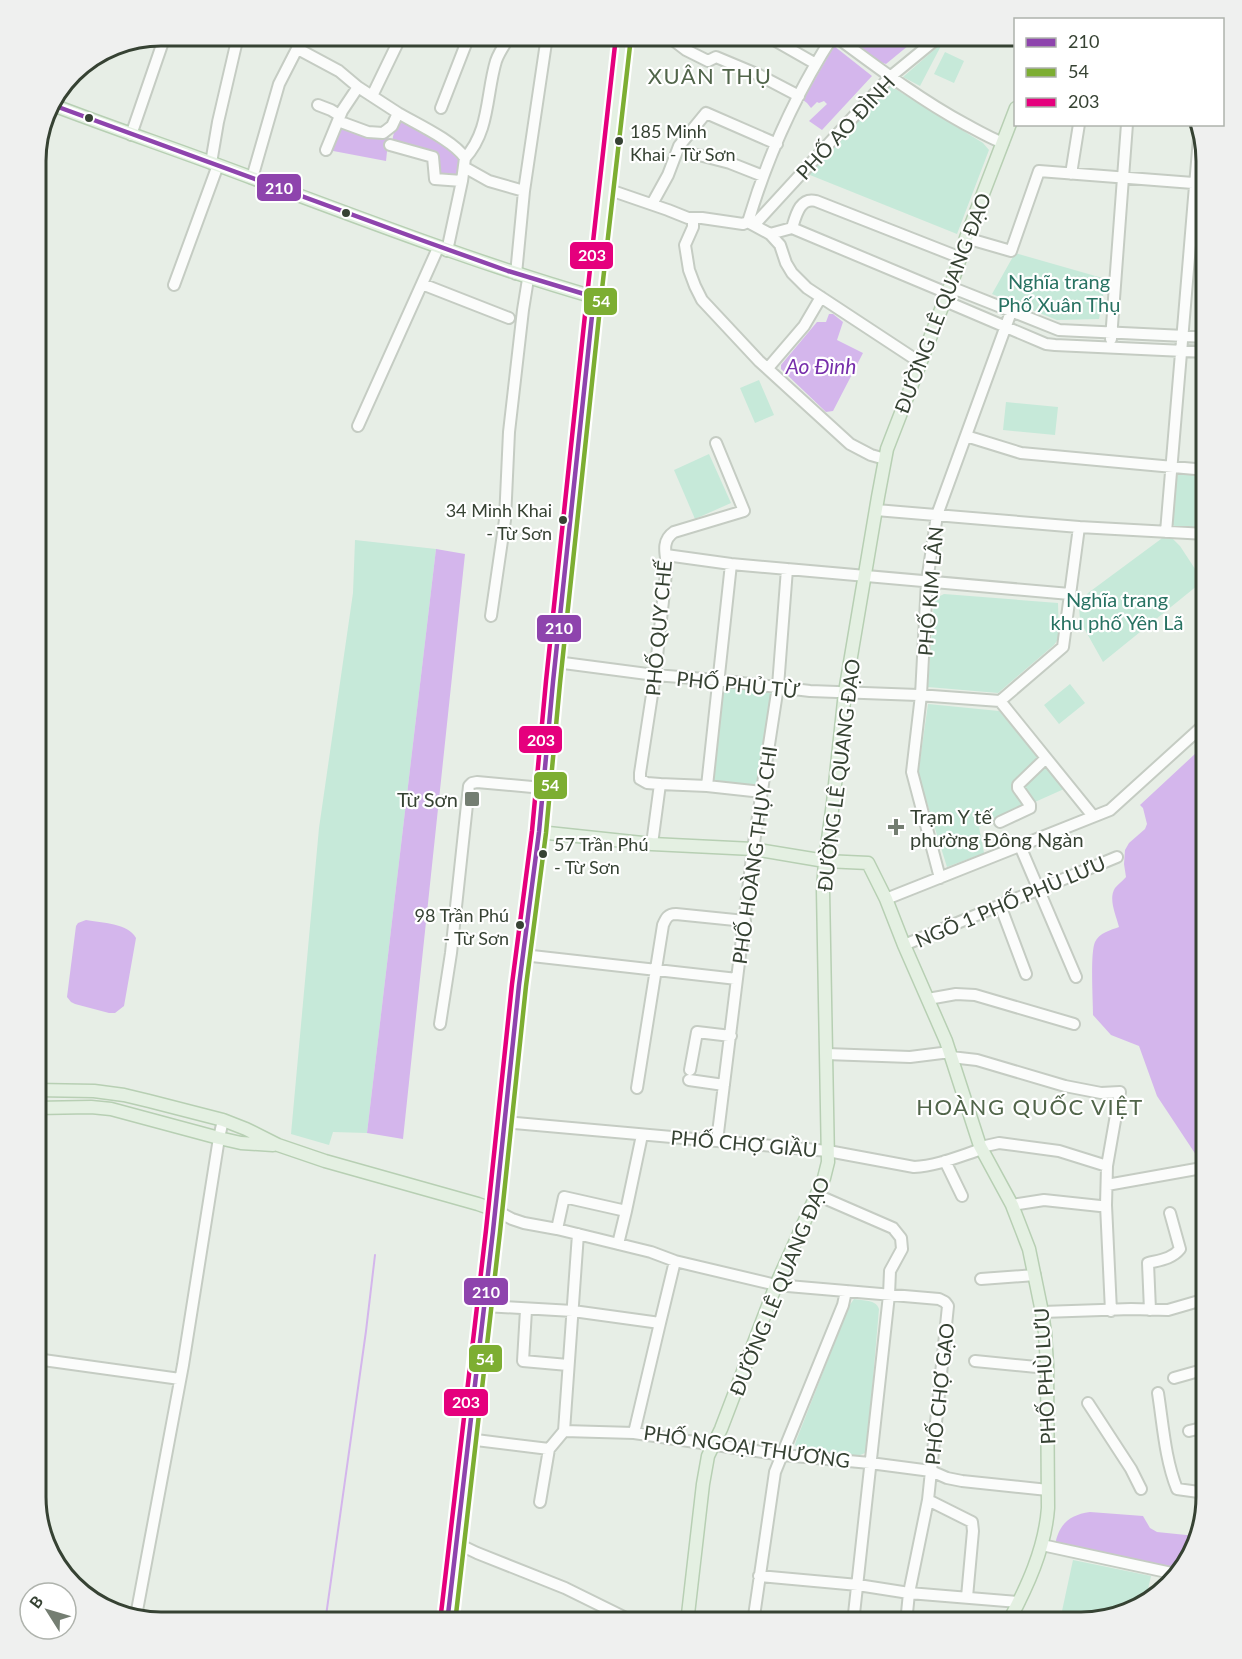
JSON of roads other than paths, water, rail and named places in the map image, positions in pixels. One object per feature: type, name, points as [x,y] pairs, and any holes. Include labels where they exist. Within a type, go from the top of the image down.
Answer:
[{"type":"main road","points":[[448,1612],[539,832],[594,297],[623,46]]},
{"type":"main road","points":[[60,108],[442,249],[528,279],[594,297]]},
{"type":"main road","name":"ĐƯỜNG LÊ QUANG ĐẠO","points":[[688,1612],[708,1456],[721,1429],[776,1285],[824,1178],[828,1162],[823,890],[825,861],[845,692],[887,449],[1014,113]]},
{"type":"main road","points":[[539,832],[652,844],[753,849],[825,861]]},
{"type":"main road","name":"PHỐ PHÙ LƯU","points":[[825,861],[868,863],[886,899],[951,1054],[981,1148],[1012,1205],[1029,1249],[1042,1312],[1047,1368],[1047,1525],[1042,1545],[1014,1612]]},
{"type":"main road","points":[[46,1090],[94,1091],[124,1095],[223,1120],[278,1145],[325,1161],[495,1210]]},
{"type":"main road","points":[[46,1108],[111,1109],[241,1143],[278,1145]]},
{"type":"street","points":[[131,135],[162,46]]},
{"type":"street","points":[[174,285],[214,164],[218,122],[236,46]]},
{"type":"street","points":[[299,46],[339,71],[358,87],[460,151],[465,163],[489,181],[524,191]]},
{"type":"street","points":[[252,178],[279,84],[299,46]]},
{"type":"street","points":[[372,96],[396,46]]},
{"type":"street","points":[[441,108],[465,46]]},
{"type":"street","points":[[358,426],[422,284],[442,249],[465,163],[480,136],[496,60],[504,46]]},
{"type":"street","points":[[516,274],[524,191],[545,46]]},
{"type":"street","points":[[682,47],[708,61],[716,57],[759,75],[799,96]]},
{"type":"street","points":[[786,47],[816,64]]},
{"type":"street","points":[[751,223],[763,176],[799,96],[827,47]]},
{"type":"street","points":[[849,47],[909,90],[954,118],[1003,143]]},
{"type":"street","name":"PHỐ AO ĐÌNH","points":[[751,223],[890,77],[927,47]]},
{"type":"street","points":[[326,150],[339,118],[358,87]]},
{"type":"street","points":[[318,105],[368,132],[383,133],[392,126],[398,113]]},
{"type":"street","points":[[652,204],[668,175],[679,146],[706,113],[777,144]]},
{"type":"street","points":[[1071,174],[1079,126]]},
{"type":"street","points":[[1110,348],[1127,126]]},
{"type":"street","points":[[390,145],[433,157],[435,179],[462,181]]},
{"type":"street","points":[[699,155],[730,163],[763,176]]},
{"type":"street","points":[[966,238],[1011,251],[1039,171],[1196,184]]},
{"type":"street","points":[[607,189],[688,218],[751,223],[770,234],[780,245],[792,273],[807,288],[921,363]]},
{"type":"street","points":[[792,228],[800,208],[805,201],[809,200],[961,258]]},
{"type":"street","points":[[693,218],[693,228],[685,245],[689,270],[702,300],[804,404],[850,444],[871,455],[885,459]]},
{"type":"street","points":[[1166,532],[1182,336],[1196,224]]},
{"type":"street","points":[[770,234],[792,228],[947,292],[958,291],[1059,330],[1196,337]]},
{"type":"street","points":[[491,616],[505,520],[509,432],[528,279]]},
{"type":"street","points":[[422,284],[509,318]]},
{"type":"street","points":[[947,292],[952,304],[1046,344],[1196,351]]},
{"type":"street","points":[[768,368],[804,326],[820,297]]},
{"type":"street","name":"PHỐ KIM LÂN","points":[[940,878],[912,772],[921,695],[927,581],[937,515],[1011,312]]},
{"type":"street","points":[[966,436],[1021,453],[1196,469]]},
{"type":"street","name":"PHỐ QUY CHẾ","points":[[660,784],[647,783],[640,779],[655,675],[667,564],[666,538],[674,532],[744,511],[716,443]]},
{"type":"street","points":[[876,510],[1079,527],[1196,534]]},
{"type":"street","points":[[921,695],[1000,701],[1063,647],[1079,527]]},
{"type":"street","points":[[666,555],[730,564],[1070,594]]},
{"type":"street","points":[[707,786],[730,564]]},
{"type":"street","name":"PHỐ HOÀNG THỤY CHI","points":[[717,1141],[753,849],[778,686],[787,569]]},
{"type":"street","name":"PHỐ PHỦ TỪ","points":[[556,662],[810,691],[921,695]]},
{"type":"street","points":[[1000,701],[1093,816]]},
{"type":"street","points":[[886,899],[1110,810],[1196,732]]},
{"type":"street","points":[[1000,822],[1030,808],[1018,785],[1046,758]]},
{"type":"street","points":[[440,1024],[451,953],[469,786],[477,782],[543,788]]},
{"type":"street","points":[[652,844],[660,784],[762,792]]},
{"type":"street","points":[[1020,846],[1076,976]]},
{"type":"street","name":"NGÕ 1 PHỐ PHÙ LƯU","points":[[904,945],[1117,857]]},
{"type":"street","points":[[1000,905],[1026,974]]},
{"type":"street","points":[[637,1088],[663,925],[669,916],[676,914],[745,921]]},
{"type":"street","points":[[523,955],[737,980]]},
{"type":"street","points":[[928,999],[957,994],[975,995],[1074,1024]]},
{"type":"street","points":[[724,1085],[690,1075],[697,1032],[730,1036]]},
{"type":"street","points":[[826,1054],[910,1057],[951,1054],[1065,1086],[1101,1093],[1120,1092],[1107,1166],[1106,1205],[1112,1311]]},
{"type":"street","points":[[137,1610],[180,1379],[223,1120]]},
{"type":"street","name":"PHỐ CHỢ GIẦU","points":[[504,1122],[828,1151],[914,1167],[945,1161],[999,1143],[1059,1151],[1107,1166]]},
{"type":"street","points":[[618,1244],[642,1135]]},
{"type":"street","points":[[945,1161],[963,1196]]},
{"type":"street","points":[[1107,1185],[1196,1169]]},
{"type":"street","points":[[817,1195],[883,1223],[898,1232],[902,1249],[890,1271],[854,1612]]},
{"type":"street","points":[[557,1229],[564,1197],[626,1211]]},
{"type":"street","points":[[1012,1205],[1044,1200],[1106,1205]]},
{"type":"street","name":"PHỐ CHỢ GẠO","points":[[495,1210],[513,1220],[651,1252],[675,1261],[776,1285],[939,1299],[945,1302],[948,1306],[928,1500],[907,1612]]},
{"type":"street","points":[[1150,1310],[1148,1263],[1167,1259],[1180,1249],[1170,1213]]},
{"type":"street","points":[[540,1502],[549,1449],[564,1431],[578,1234]]},
{"type":"street","name":"PHỐ NGOẠI THƯƠNG","points":[[675,1261],[634,1433],[783,1455],[931,1471],[962,1481],[1048,1490]]},
{"type":"street","points":[[981,1279],[1035,1275]]},
{"type":"street","points":[[754,1612],[775,1472],[843,1305],[846,1291]]},
{"type":"street","points":[[1042,1312],[1168,1310],[1196,1302]]},
{"type":"street","points":[[484,1306],[573,1311],[660,1323]]},
{"type":"street","points":[[526,1310],[523,1361],[568,1365]]},
{"type":"street","points":[[46,1360],[180,1379]]},
{"type":"street","points":[[975,1361],[1047,1368]]},
{"type":"street","points":[[1174,1378],[1196,1372]]},
{"type":"street","points":[[1158,1393],[1165,1441],[1177,1489],[1196,1492]]},
{"type":"street","points":[[1088,1403],[1131,1469],[1141,1489]]},
{"type":"street","points":[[1189,1431],[1196,1429]]},
{"type":"street","points":[[564,1431],[634,1433]]},
{"type":"street","points":[[468,1439],[549,1449]]},
{"type":"street","points":[[928,1500],[972,1522],[967,1597]]},
{"type":"street","points":[[456,1543],[565,1588],[613,1612]]},
{"type":"street","points":[[1042,1545],[1168,1572]]},
{"type":"street","points":[[759,1576],[858,1585],[909,1593],[1020,1602]]},
{"type":"street","points":[[592,1602],[605,1612]]},
{"type":"water","points":[[834,47],[872,76],[822,130],[809,121],[827,104],[824,101],[817,102],[811,108],[803,100]]},
{"type":"water","points":[[861,47],[907,47],[886,64],[874,60]]},
{"type":"water","points":[[404,119],[460,156],[459,178],[439,178],[435,155],[392,144],[397,126]]},
{"type":"water","points":[[338,125],[389,133],[386,161],[328,150]]},
{"type":"water","name":"Ao Đình","points":[[829,314],[833,314],[843,322],[837,340],[863,353],[833,411],[826,412],[781,369],[781,365],[817,322],[826,322]]},
{"type":"water","points":[[436,549],[465,554],[403,1139],[367,1133]]},
{"type":"water","points":[[1196,753],[1196,1155],[1157,1096],[1139,1046],[1111,1035],[1093,1015],[1093,948],[1102,934],[1119,927],[1112,897],[1115,888],[1126,877],[1125,850],[1147,824],[1140,805]]},
{"type":"water","points":[[86,920],[127,929],[136,938],[124,1006],[115,1013],[75,1004],[67,997],[76,926]]},
{"type":"water","points":[[1090,1512],[1143,1516],[1150,1528],[1157,1532],[1189,1535],[1171,1569],[1055,1545],[1062,1526],[1076,1515]]},
{"type":"waterway","points":[[327,1612],[375,1255]]},
{"type":"place","name":"185 Minh Khai - Từ Sơn","points":[[619,141]]},
{"type":"place","name":"34 Minh Khai - Từ Sơn","points":[[563,520]]},
{"type":"place","name":"Từ Sơn","points":[[472,799]]},
{"type":"place","name":"Trạm Y tế phường Đông Ngàn","points":[[896,827]]},
{"type":"place","name":"57 Trần Phú - Từ Sơn","points":[[543,854]]},
{"type":"place","name":"98 Trần Phú - Từ Sơn","points":[[520,925]]},
{"type":"district","name":"XUÂN THỤ","points":[[710,75]]},
{"type":"district","name":"HOÀNG QUỐC VIỆT","points":[[1030,1106]]},
{"type":"park label","name":"Nghĩa trang Phố Xuân Thụ","points":[[1059,292]]},
{"type":"park label","name":"Nghĩa trang khu phố Yên Lã","points":[[1117,610]]}]
